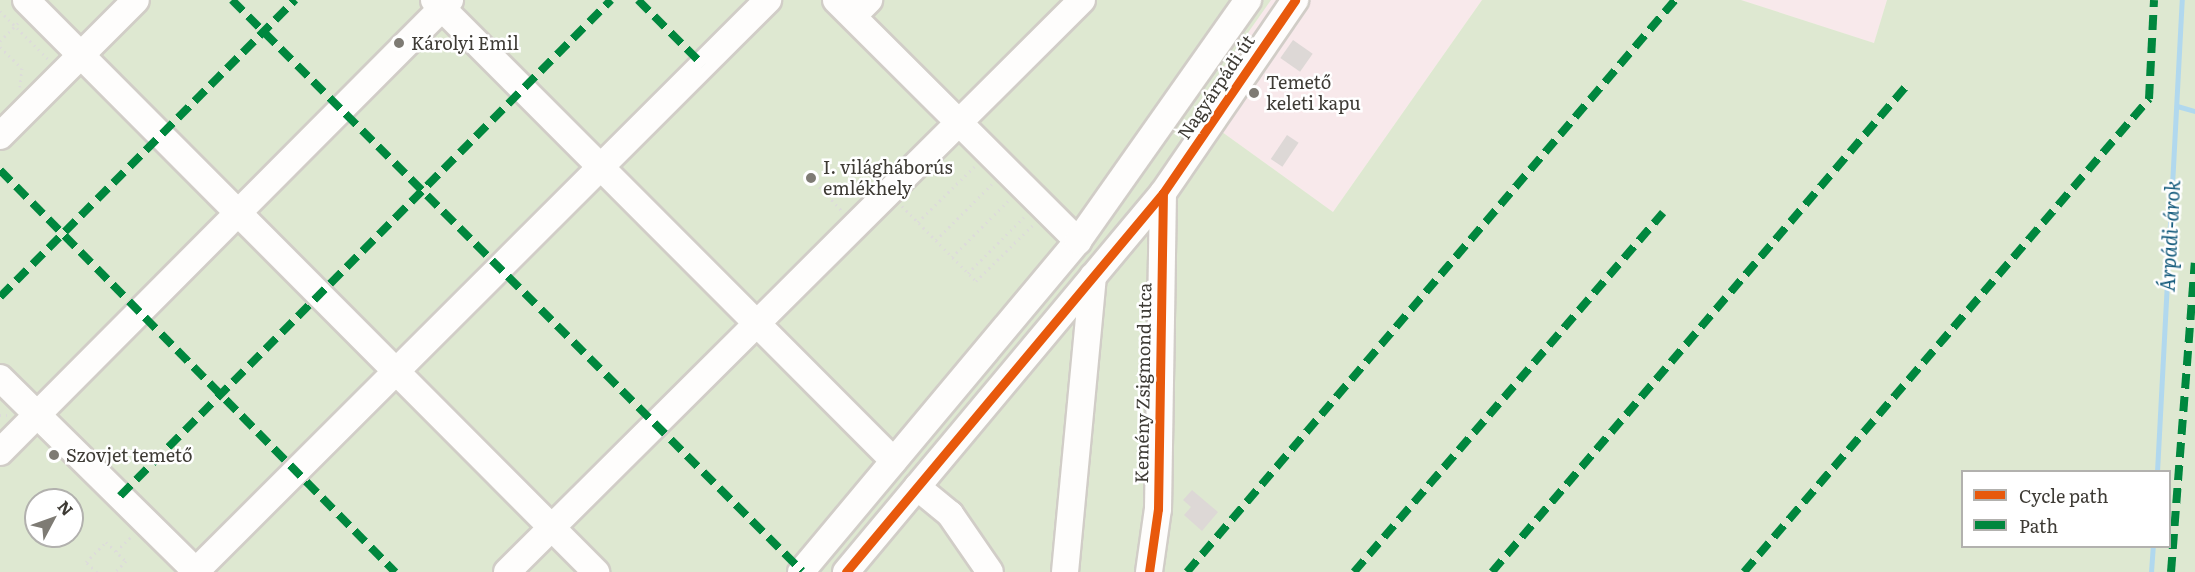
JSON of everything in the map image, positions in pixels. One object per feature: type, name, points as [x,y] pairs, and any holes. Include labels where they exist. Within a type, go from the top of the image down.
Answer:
[{"type":"street","points":[[0,136],[136,0]]},
{"type":"street","points":[[0,378],[196,572],[395,370],[768,0]]},
{"type":"street","points":[[507,572],[1082,0]]},
{"type":"street","points":[[801,572],[1078,241],[1249,0],[1276,27]]},
{"type":"street","name":"Nagyárpádi út","points":[[846,572],[1163,193],[1295,0]]},
{"type":"street","points":[[0,452],[239,214],[442,3],[600,167],[894,461]]},
{"type":"street","points":[[29,4],[596,572]]},
{"type":"street","points":[[853,5],[959,123],[1078,241]]},
{"type":"street","name":"Kemény Zsigmond utca","points":[[1149,572],[1158,509],[1163,193]]},
{"type":"street","points":[[1065,572],[1094,276]]},
{"type":"street","points":[[917,487],[950,514],[990,572]]},
{"type":"path","points":[[0,41],[15,26],[29,4]]},
{"type":"path","points":[[0,11],[56,67]]},
{"type":"path","points":[[0,47],[22,68],[20,92]]},
{"type":"path","points":[[918,222],[1006,170]]},
{"type":"path","points":[[936,240],[1006,170]]},
{"type":"path","points":[[952,257],[1006,170]]},
{"type":"path","points":[[811,178],[855,225]]},
{"type":"path","points":[[888,191],[952,257],[968,273],[976,281],[1036,222],[1028,213],[968,273]]},
{"type":"path","points":[[116,551],[135,533]]},
{"type":"path","points":[[97,572],[86,561],[106,542],[126,561],[115,572]]},
{"type":"shaded area","points":[[1254,0],[1482,0],[1333,212],[1193,111],[1263,11]]},
{"type":"shaded area","points":[[1741,0],[1887,0],[1874,43]]},
{"type":"green space","points":[[0,0],[1271,0],[1193,111],[1333,212],[1482,0],[1741,0],[1874,43],[1887,0],[2195,0],[2195,572],[0,572]]},
{"type":"building","points":[[1293,40],[1313,54],[1300,72],[1280,58]]},
{"type":"building","points":[[1287,135],[1299,143],[1282,167],[1271,159]]},
{"type":"building","points":[[1192,490],[1218,512],[1202,531],[1184,515],[1191,507],[1183,500]]},
{"type":"waterway","name":"Árpádi-árok","points":[[2157,470],[2182,0]]},
{"type":"waterway","points":[[2177,106],[2194,111]]},
{"type":"waterway","name":"Árpádi-árok","points":[[2151,572],[2153,548]]},
{"type":"marked path","points":[[232,0],[802,571]]},
{"type":"marked path","points":[[0,297],[295,0]]},
{"type":"marked path","points":[[120,496],[611,0]]},
{"type":"marked path","points":[[638,0],[703,65]]},
{"type":"marked path","points":[[1187,572],[1675,0]]},
{"type":"marked path","points":[[1744,572],[2149,99],[2154,0]]},
{"type":"marked path","points":[[1492,572],[1908,84]]},
{"type":"marked path","points":[[0,170],[395,572]]},
{"type":"marked path","points":[[1354,572],[1663,213]]},
{"type":"marked path","points":[[2171,572],[2195,263]]},
{"type":"cycle path","points":[[846,572],[1163,193],[1295,0]]},
{"type":"cycle path","points":[[1149,572],[1158,509],[1163,193]]},
{"type":"place","name":"Károlyi Emil","points":[[399,43]]},
{"type":"place","name":"Temető keleti kapu","points":[[1254,93]]},
{"type":"place","name":"I. világháborús emlékhely","points":[[811,178]]},
{"type":"place","name":"Szovjet temető","points":[[54,455]]}]
